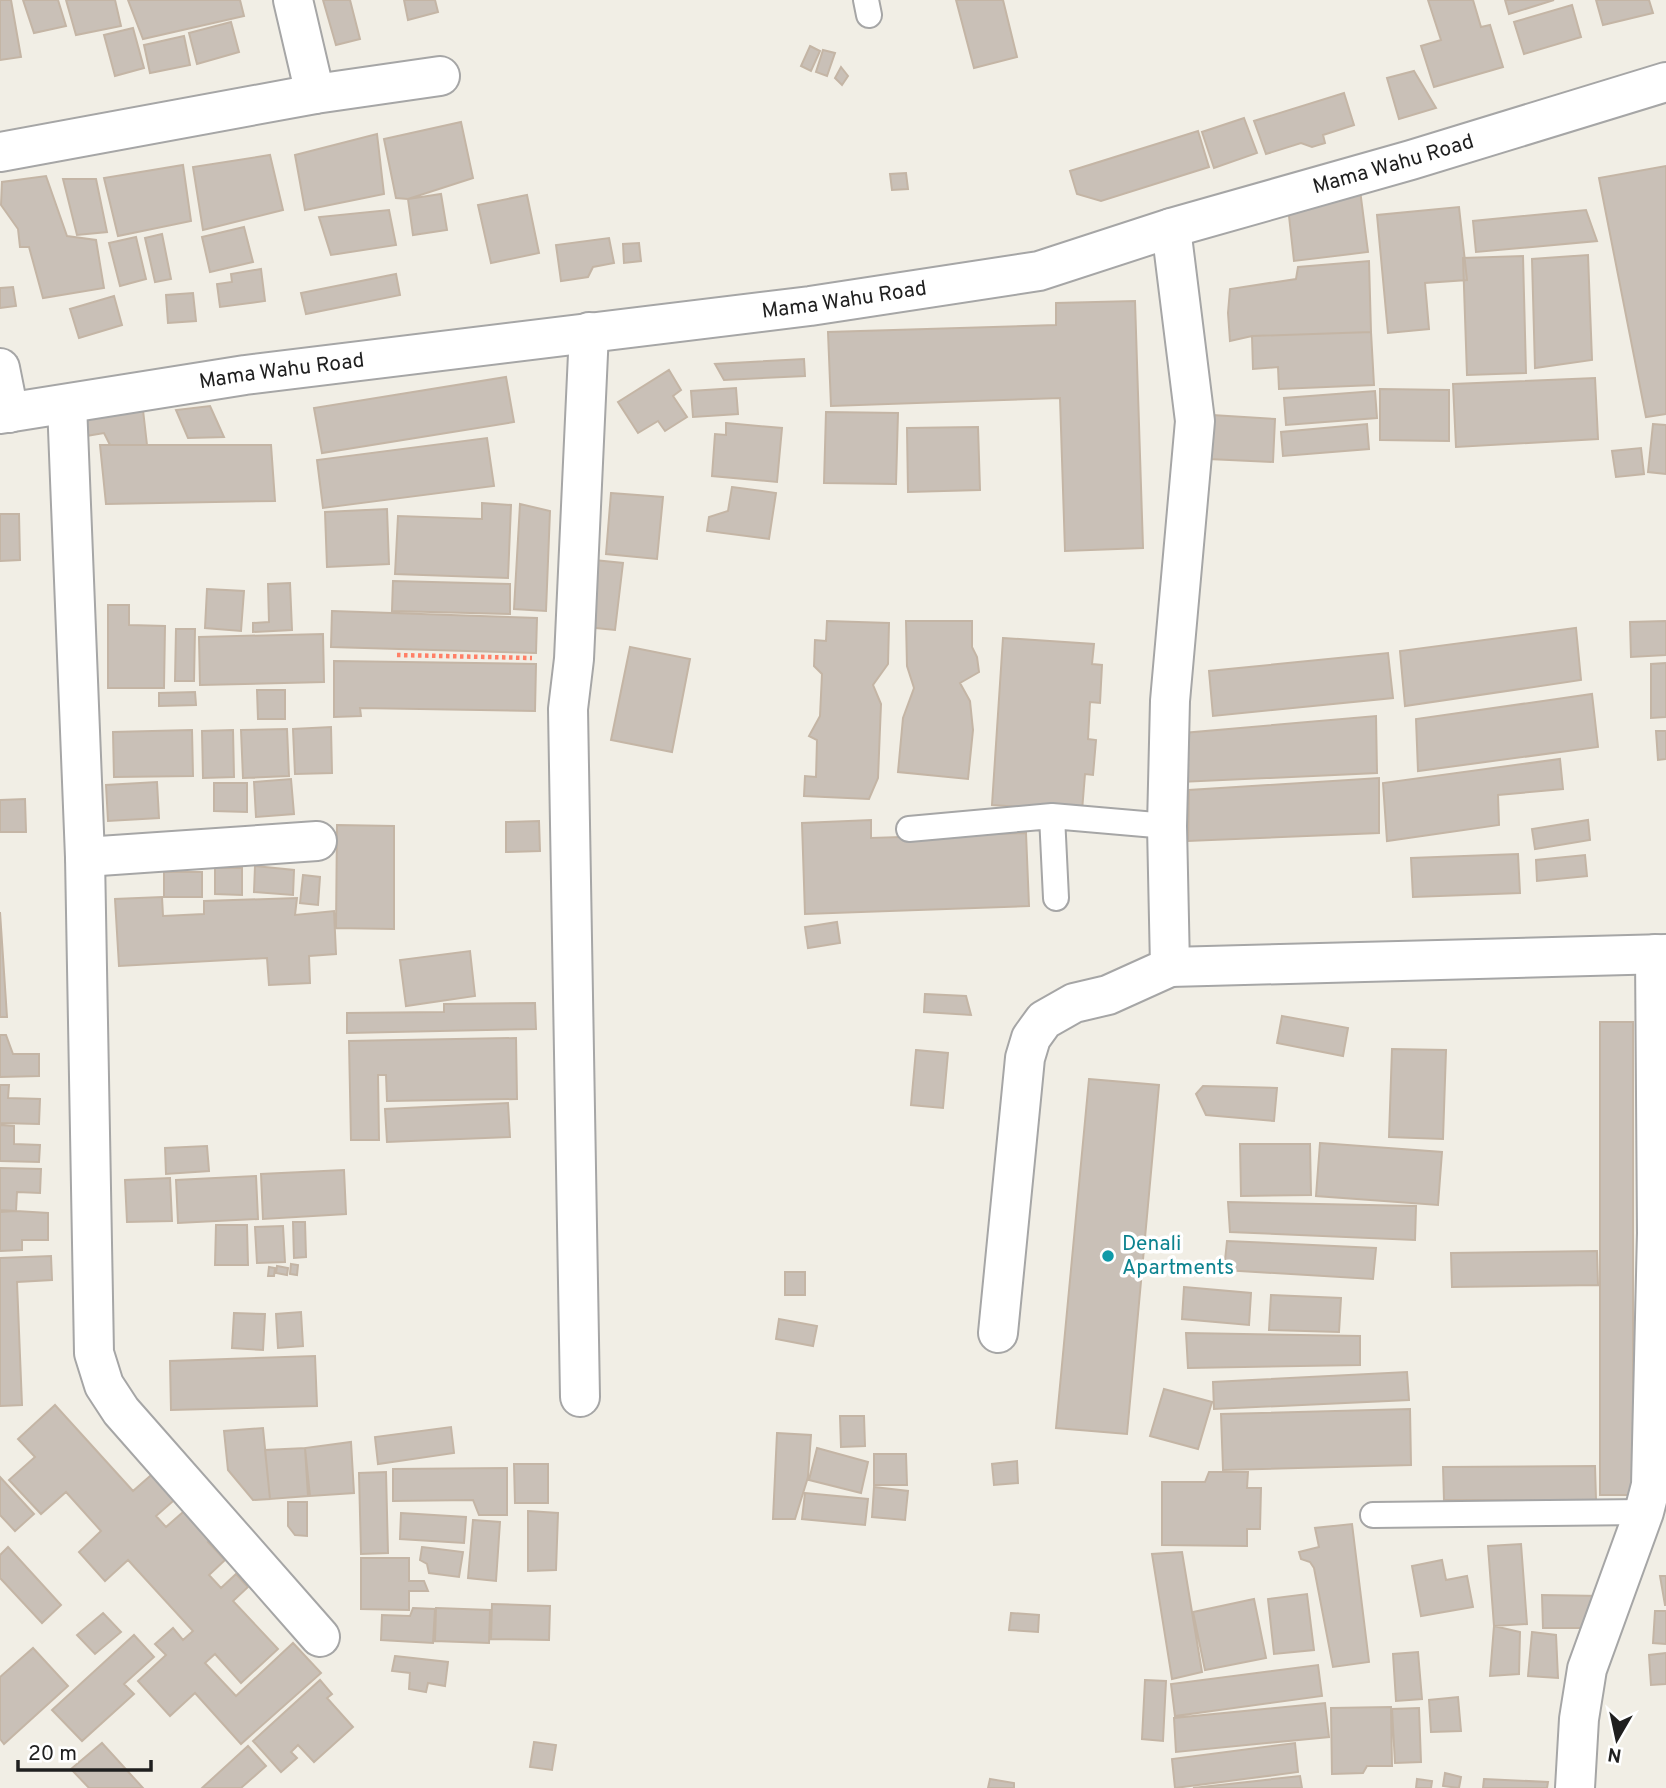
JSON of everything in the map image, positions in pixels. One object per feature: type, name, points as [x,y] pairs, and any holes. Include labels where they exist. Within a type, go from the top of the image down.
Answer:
[{"type":"street","points":[[293,0],[315,94]]},
{"type":"street","points":[[0,152],[315,94],[440,76]]},
{"type":"street","name":"Mama Wahu Road","points":[[4,414],[245,375],[810,306],[1039,271],[1171,228],[1411,160],[1666,82]]},
{"type":"street","points":[[1170,967],[1167,826],[1170,701],[1195,421],[1171,228]]},
{"type":"street","points":[[580,1397],[568,709],[574,659],[589,332]]},
{"type":"street","points":[[0,368],[4,414]]},
{"type":"street","points":[[67,404],[85,857],[94,1353],[104,1385],[121,1411],[320,1637]]},
{"type":"street","points":[[85,857],[317,841]]},
{"type":"street","points":[[998,1333],[1025,1058],[1031,1038],[1044,1020],[1073,1003],[1108,995],[1170,967],[1660,954],[1651,1485],[1587,1669],[1579,1719],[1575,1788]]},
{"type":"lane","points":[[909,829],[1052,816],[1167,826]]},
{"type":"lane","points":[[1052,816],[1056,898]]},
{"type":"lane","points":[[1373,1515],[1643,1512]]},
{"type":"path","points":[[397,654],[574,659]]},
{"type":"building","points":[[0,0],[11,0],[21,57],[0,60]]},
{"type":"building","points":[[23,0],[58,0],[66,26],[34,33]]},
{"type":"building","points":[[66,0],[115,0],[121,26],[76,35]]},
{"type":"building","points":[[128,0],[240,0],[244,16],[143,39]]},
{"type":"building","points":[[323,0],[350,0],[360,39],[336,45]]},
{"type":"building","points":[[404,0],[435,0],[438,12],[408,20]]},
{"type":"building","points":[[956,0],[1003,0],[1017,57],[974,68]]},
{"type":"building","points":[[1428,0],[1473,0],[1481,27],[1490,25],[1503,67],[1434,87],[1421,46],[1441,40]]},
{"type":"building","points":[[1505,0],[1554,0],[1509,14]]},
{"type":"building","points":[[1596,0],[1649,0],[1653,13],[1603,25]]},
{"type":"building","points":[[1572,5],[1581,37],[1524,54],[1514,22]]},
{"type":"building","points":[[231,22],[239,52],[197,64],[189,33]]},
{"type":"building","points":[[133,28],[144,68],[115,76],[104,35]]},
{"type":"building","points":[[184,36],[190,65],[150,73],[144,45]]},
{"type":"building","points":[[810,46],[820,51],[811,71],[801,66]]},
{"type":"building","points":[[823,50],[835,53],[827,76],[816,72]]},
{"type":"building","points":[[841,67],[848,76],[842,85],[835,78]]},
{"type":"building","points":[[1414,71],[1436,108],[1399,119],[1387,78]]},
{"type":"building","points":[[1344,93],[1354,125],[1323,135],[1325,143],[1312,147],[1301,143],[1266,154],[1254,121]]},
{"type":"building","points":[[1244,118],[1257,153],[1214,168],[1202,132]]},
{"type":"building","points":[[461,122],[473,178],[408,199],[396,198],[384,139]]},
{"type":"building","points":[[1198,131],[1209,167],[1101,201],[1077,194],[1070,171]]},
{"type":"building","points":[[377,134],[384,194],[305,210],[295,155]]},
{"type":"building","points":[[270,155],[283,210],[203,230],[193,167]]},
{"type":"building","points":[[183,165],[191,221],[118,236],[104,178]]},
{"type":"building","points":[[1666,166],[1666,414],[1646,417],[1599,178]]},
{"type":"building","points":[[906,173],[908,189],[892,190],[890,174]]},
{"type":"building","points":[[46,176],[67,236],[96,240],[104,288],[43,298],[29,247],[20,247],[18,229],[1,205],[2,182]]},
{"type":"building","points":[[63,179],[96,179],[107,232],[77,235]]},
{"type":"building","points":[[1360,190],[1368,252],[1294,261],[1287,198]]},
{"type":"building","points":[[441,194],[447,230],[413,235],[408,199]]},
{"type":"building","points":[[527,195],[539,253],[491,263],[478,205]]},
{"type":"building","points":[[1459,207],[1467,280],[1425,283],[1429,329],[1388,333],[1377,215]]},
{"type":"building","points":[[389,210],[396,245],[331,255],[319,217]]},
{"type":"building","points":[[1586,210],[1597,241],[1476,252],[1473,221]]},
{"type":"building","points":[[244,227],[253,262],[210,272],[202,237]]},
{"type":"building","points":[[162,234],[171,279],[155,282],[145,238]]},
{"type":"building","points":[[136,237],[146,279],[120,286],[109,243]]},
{"type":"building","points":[[609,238],[614,263],[593,267],[588,277],[561,281],[556,245]]},
{"type":"building","points":[[639,243],[641,261],[624,263],[623,244]]},
{"type":"building","points":[[1588,255],[1592,360],[1535,368],[1532,259]]},
{"type":"building","points":[[1523,256],[1526,373],[1467,375],[1463,258]]},
{"type":"building","points":[[1369,261],[1371,332],[1252,336],[1230,341],[1230,289],[1296,279],[1298,267]]},
{"type":"building","points":[[261,269],[265,301],[220,307],[217,284],[232,282],[231,274]]},
{"type":"building","points":[[396,274],[400,295],[306,314],[301,293]]},
{"type":"building","points":[[13,287],[16,306],[0,308],[0,288]]},
{"type":"building","points":[[193,293],[196,321],[168,323],[166,295]]},
{"type":"building","points":[[114,296],[122,325],[79,338],[70,309]]},
{"type":"building","points":[[1135,301],[1143,548],[1065,551],[1060,398],[831,406],[828,332],[1056,325],[1056,303]]},
{"type":"building","points":[[1371,332],[1374,385],[1279,389],[1278,367],[1253,369],[1252,336]]},
{"type":"building","points":[[804,359],[805,376],[724,380],[715,364]]},
{"type":"building","points":[[669,370],[681,390],[673,396],[687,417],[665,431],[658,421],[638,433],[618,402]]},
{"type":"building","points":[[506,377],[514,422],[322,453],[314,408]]},
{"type":"building","points":[[1595,378],[1598,439],[1456,447],[1453,384]]},
{"type":"building","points":[[736,388],[738,414],[693,417],[691,391]]},
{"type":"building","points":[[1380,389],[1449,390],[1449,441],[1380,440]]},
{"type":"building","points":[[1375,391],[1377,418],[1286,425],[1284,398]]},
{"type":"building","points":[[210,406],[224,437],[188,438],[176,410]]},
{"type":"building","points":[[143,410],[147,445],[110,445],[104,433],[86,436],[80,417]]},
{"type":"building","points":[[826,412],[898,413],[896,484],[824,483]]},
{"type":"building","points":[[1212,415],[1275,419],[1273,462],[1209,459]]},
{"type":"building","points":[[726,423],[782,428],[777,482],[712,476],[715,434],[726,435]]},
{"type":"building","points":[[1367,424],[1369,449],[1283,456],[1281,432]]},
{"type":"building","points":[[1653,424],[1666,425],[1666,474],[1648,472]]},
{"type":"building","points":[[978,427],[980,490],[908,492],[907,428]]},
{"type":"building","points":[[487,438],[494,486],[323,508],[317,460]]},
{"type":"building","points":[[100,445],[271,445],[275,501],[106,504]]},
{"type":"building","points":[[1641,448],[1644,474],[1616,477],[1612,451]]},
{"type":"building","points":[[732,487],[776,493],[769,539],[707,531],[709,517],[728,511]]},
{"type":"building","points":[[611,493],[663,497],[657,559],[606,554]]},
{"type":"building","points":[[482,503],[511,505],[508,578],[395,574],[398,516],[482,519]]},
{"type":"building","points":[[520,504],[550,511],[546,611],[514,609]]},
{"type":"building","points":[[387,509],[389,564],[327,567],[325,512]]},
{"type":"building","points":[[0,514],[19,514],[20,560],[0,561]]},
{"type":"building","points":[[594,560],[623,563],[615,630],[586,627]]},
{"type":"building","points":[[393,581],[510,584],[510,614],[392,611]]},
{"type":"building","points":[[290,583],[292,630],[253,632],[253,623],[269,622],[268,584]]},
{"type":"building","points":[[207,589],[244,591],[241,631],[205,628]]},
{"type":"building","points":[[108,605],[129,605],[129,625],[165,626],[164,688],[108,688]]},
{"type":"building","points":[[332,611],[537,618],[536,653],[331,647]]},
{"type":"building","points":[[827,621],[889,623],[888,664],[873,685],[881,704],[878,778],[869,799],[804,796],[805,776],[816,777],[817,740],[809,736],[820,716],[822,674],[814,666],[815,640],[826,641]]},
{"type":"building","points":[[906,621],[972,621],[972,647],[977,657],[979,672],[960,683],[970,701],[973,730],[968,779],[898,772],[903,718],[914,688],[907,666]]},
{"type":"building","points":[[1666,621],[1666,655],[1631,657],[1630,622]]},
{"type":"building","points":[[1576,628],[1581,680],[1405,706],[1400,651]]},
{"type":"building","points":[[176,629],[195,629],[194,681],[175,681]]},
{"type":"building","points":[[323,634],[324,682],[200,685],[199,637]]},
{"type":"building","points":[[1003,638],[1094,644],[1092,664],[1102,665],[1100,703],[1090,702],[1088,739],[1096,740],[1093,775],[1085,774],[1082,811],[992,805]]},
{"type":"building","points":[[630,647],[690,659],[672,752],[611,740]]},
{"type":"building","points":[[1388,653],[1393,698],[1213,716],[1209,671]]},
{"type":"building","points":[[334,661],[536,664],[535,711],[360,708],[361,716],[334,717]]},
{"type":"building","points":[[1666,663],[1666,717],[1651,718],[1651,664]]},
{"type":"building","points":[[257,690],[285,690],[285,719],[258,719]]},
{"type":"building","points":[[195,692],[196,705],[159,706],[159,693]]},
{"type":"building","points":[[1592,694],[1598,747],[1418,771],[1416,719]]},
{"type":"building","points":[[1376,716],[1377,773],[1180,782],[1183,733]]},
{"type":"building","points":[[331,727],[332,773],[295,774],[293,729]]},
{"type":"building","points":[[287,729],[289,776],[243,778],[241,730]]},
{"type":"building","points":[[192,730],[193,776],[114,777],[113,732]]},
{"type":"building","points":[[233,730],[234,777],[203,778],[202,731]]},
{"type":"building","points":[[1656,731],[1666,731],[1666,759],[1658,760]]},
{"type":"building","points":[[1560,759],[1563,789],[1498,795],[1499,825],[1387,841],[1383,783]]},
{"type":"building","points":[[1379,778],[1379,833],[1188,841],[1189,790]]},
{"type":"building","points":[[291,779],[294,814],[256,817],[254,782]]},
{"type":"building","points":[[157,782],[159,818],[108,821],[106,785]]},
{"type":"building","points":[[214,783],[247,783],[247,812],[214,811]]},
{"type":"building","points":[[25,799],[26,832],[0,832],[0,800]]},
{"type":"building","points":[[871,820],[871,838],[1026,833],[1029,906],[805,914],[802,823]]},
{"type":"building","points":[[1588,820],[1590,840],[1535,849],[1532,829]]},
{"type":"building","points":[[539,821],[540,851],[506,852],[506,822]]},
{"type":"building","points":[[337,825],[394,826],[394,929],[336,928]]},
{"type":"building","points":[[1518,854],[1520,893],[1413,897],[1411,858]]},
{"type":"building","points":[[1585,855],[1587,876],[1537,881],[1536,860]]},
{"type":"building","points":[[255,866],[294,870],[293,895],[254,892]]},
{"type":"building","points":[[215,868],[242,868],[242,895],[215,894]]},
{"type":"building","points":[[164,872],[202,872],[202,897],[164,897]]},
{"type":"building","points":[[303,875],[320,877],[318,905],[300,903]]},
{"type":"building","points":[[162,897],[163,916],[204,914],[204,901],[297,898],[295,915],[334,911],[336,954],[309,956],[310,983],[269,985],[267,958],[119,966],[115,899]]},
{"type":"building","points":[[0,912],[7,1017],[0,1017]]},
{"type":"building","points":[[837,922],[840,943],[808,948],[805,927]]},
{"type":"building","points":[[470,951],[475,996],[406,1006],[400,960]]},
{"type":"building","points":[[925,994],[966,996],[971,1015],[924,1012]]},
{"type":"building","points":[[535,1003],[536,1029],[347,1033],[347,1013],[444,1012],[444,1004]]},
{"type":"building","points":[[1282,1016],[1348,1028],[1343,1056],[1277,1043]]},
{"type":"building","points":[[1600,1022],[1633,1022],[1633,1495],[1600,1495]]},
{"type":"building","points":[[0,1035],[6,1035],[13,1054],[39,1054],[39,1076],[0,1077]]},
{"type":"building","points":[[516,1038],[517,1099],[387,1101],[386,1075],[378,1075],[379,1140],[351,1140],[349,1041]]},
{"type":"building","points":[[1392,1049],[1446,1050],[1443,1139],[1389,1137]]},
{"type":"building","points":[[916,1050],[948,1053],[943,1108],[911,1105]]},
{"type":"building","name":"Denali Apartments","points":[[1089,1079],[1159,1085],[1127,1434],[1056,1428]]},
{"type":"building","points":[[0,1085],[9,1085],[8,1098],[40,1099],[39,1124],[0,1123]]},
{"type":"building","points":[[1203,1086],[1277,1088],[1274,1121],[1206,1115],[1196,1094]]},
{"type":"building","points":[[508,1103],[510,1137],[387,1142],[385,1109]]},
{"type":"building","points":[[0,1125],[14,1126],[14,1144],[40,1145],[39,1162],[0,1161]]},
{"type":"building","points":[[1320,1143],[1442,1152],[1438,1205],[1316,1196]]},
{"type":"building","points":[[1240,1144],[1310,1144],[1311,1195],[1241,1196]]},
{"type":"building","points":[[207,1146],[209,1171],[166,1174],[165,1148]]},
{"type":"building","points":[[0,1168],[41,1169],[40,1193],[17,1192],[16,1211],[0,1210]]},
{"type":"building","points":[[344,1170],[346,1214],[263,1219],[261,1174]]},
{"type":"building","points":[[256,1176],[258,1219],[178,1223],[176,1180]]},
{"type":"building","points":[[170,1178],[172,1221],[127,1222],[125,1180]]},
{"type":"building","points":[[1228,1202],[1416,1206],[1415,1240],[1230,1232]]},
{"type":"building","points":[[0,1212],[48,1213],[48,1240],[22,1240],[22,1250],[0,1251]]},
{"type":"building","points":[[293,1222],[305,1222],[306,1257],[294,1258]]},
{"type":"building","points":[[216,1225],[247,1225],[248,1265],[215,1265]]},
{"type":"building","points":[[283,1226],[285,1262],[257,1263],[255,1227]]},
{"type":"building","points":[[1227,1241],[1376,1248],[1373,1279],[1224,1270]]},
{"type":"building","points":[[1597,1251],[1598,1285],[1452,1287],[1451,1253]]},
{"type":"building","points":[[51,1256],[52,1280],[17,1282],[22,1405],[0,1406],[0,1258]]},
{"type":"building","points":[[291,1264],[298,1265],[297,1275],[290,1274]]},
{"type":"building","points":[[277,1266],[288,1268],[287,1275],[276,1273]]},
{"type":"building","points":[[269,1267],[275,1268],[274,1276],[268,1276]]},
{"type":"building","points":[[785,1272],[805,1272],[805,1295],[785,1295]]},
{"type":"building","points":[[1184,1287],[1251,1293],[1249,1325],[1182,1319]]},
{"type":"building","points":[[1271,1295],[1341,1298],[1339,1332],[1269,1330]]},
{"type":"building","points":[[301,1312],[303,1346],[278,1348],[276,1314]]},
{"type":"building","points":[[234,1313],[265,1314],[263,1350],[232,1348]]},
{"type":"building","points":[[779,1319],[817,1326],[813,1346],[776,1339]]},
{"type":"building","points":[[1186,1333],[1360,1336],[1360,1365],[1188,1368]]},
{"type":"building","points":[[315,1356],[317,1406],[171,1410],[170,1361]]},
{"type":"building","points":[[1407,1372],[1409,1400],[1214,1409],[1213,1382]]},
{"type":"building","points":[[1164,1389],[1212,1402],[1198,1449],[1150,1436]]},
{"type":"building","points":[[55,1405],[133,1491],[157,1470],[180,1495],[156,1516],[166,1527],[190,1506],[216,1535],[208,1542],[225,1560],[209,1575],[221,1588],[236,1574],[248,1587],[233,1601],[278,1649],[241,1683],[215,1654],[205,1663],[236,1696],[293,1643],[321,1673],[241,1744],[195,1693],[170,1716],[138,1681],[166,1655],[155,1644],[173,1628],[183,1640],[193,1631],[128,1560],[105,1581],[79,1552],[101,1531],[66,1492],[41,1514],[9,1480],[35,1457],[18,1439]]},
{"type":"building","points":[[1410,1409],[1411,1465],[1223,1470],[1221,1414]]},
{"type":"building","points":[[840,1416],[864,1416],[865,1446],[841,1447]]},
{"type":"building","points":[[451,1427],[454,1453],[378,1464],[375,1437]]},
{"type":"building","points":[[263,1428],[270,1499],[253,1500],[228,1470],[224,1431]]},
{"type":"building","points":[[777,1433],[811,1435],[808,1477],[795,1519],[773,1519]]},
{"type":"building","points":[[351,1442],[354,1493],[310,1496],[305,1448]]},
{"type":"building","points":[[305,1448],[308,1496],[270,1499],[265,1450]]},
{"type":"building","points":[[817,1448],[868,1462],[861,1493],[809,1480]]},
{"type":"building","points":[[874,1454],[906,1454],[907,1485],[874,1485]]},
{"type":"building","points":[[1017,1461],[1018,1483],[994,1485],[992,1464]]},
{"type":"building","points":[[514,1464],[548,1464],[548,1503],[515,1503]]},
{"type":"building","points":[[1595,1466],[1596,1500],[1444,1500],[1443,1467]]},
{"type":"building","points":[[507,1468],[507,1515],[479,1515],[473,1500],[393,1501],[393,1469]]},
{"type":"building","points":[[386,1472],[388,1553],[361,1554],[359,1473]]},
{"type":"building","points":[[1209,1472],[1248,1472],[1247,1488],[1261,1488],[1260,1529],[1247,1529],[1247,1546],[1162,1545],[1162,1482],[1205,1482]]},
{"type":"building","points":[[0,1477],[34,1514],[15,1531],[0,1515]]},
{"type":"building","points":[[874,1487],[908,1491],[905,1520],[872,1517]]},
{"type":"building","points":[[805,1493],[868,1499],[865,1525],[802,1519]]},
{"type":"building","points":[[288,1502],[307,1502],[307,1536],[295,1535],[288,1526]]},
{"type":"building","points":[[528,1511],[558,1513],[556,1570],[528,1571]]},
{"type":"building","points":[[401,1513],[466,1517],[464,1543],[400,1539]]},
{"type":"building","points":[[473,1520],[500,1522],[496,1581],[468,1578]]},
{"type":"building","points":[[1352,1524],[1369,1662],[1333,1667],[1314,1568],[1310,1562],[1301,1559],[1299,1552],[1319,1547],[1315,1528]]},
{"type":"building","points":[[1521,1544],[1527,1624],[1494,1626],[1488,1546]]},
{"type":"building","points":[[8,1547],[61,1605],[42,1623],[0,1578],[0,1555]]},
{"type":"building","points":[[422,1547],[463,1552],[459,1577],[429,1573],[427,1564],[420,1560]]},
{"type":"building","points":[[1182,1552],[1202,1672],[1172,1679],[1152,1554]]},
{"type":"building","points":[[361,1558],[409,1558],[409,1581],[424,1581],[428,1591],[409,1591],[409,1610],[361,1609]]},
{"type":"building","points":[[1442,1560],[1446,1580],[1467,1576],[1473,1607],[1421,1616],[1412,1566]]},
{"type":"building","points":[[1660,1576],[1666,1576],[1666,1605],[1665,1605]]},
{"type":"building","points":[[1307,1594],[1314,1650],[1274,1654],[1268,1599]]},
{"type":"building","points":[[1542,1595],[1601,1596],[1600,1628],[1543,1628]]},
{"type":"building","points":[[1254,1599],[1266,1658],[1205,1670],[1193,1612]]},
{"type":"building","points":[[492,1604],[550,1606],[549,1640],[491,1639]]},
{"type":"building","points":[[413,1608],[435,1609],[433,1643],[381,1640],[382,1615],[410,1616]]},
{"type":"building","points":[[436,1608],[490,1610],[489,1643],[435,1641]]},
{"type":"building","points":[[1655,1611],[1666,1611],[1666,1644],[1653,1643]]},
{"type":"building","points":[[103,1613],[121,1632],[95,1654],[77,1635]]},
{"type":"building","points":[[1011,1613],[1039,1615],[1038,1632],[1009,1630]]},
{"type":"building","points":[[1494,1626],[1520,1632],[1519,1674],[1490,1676]]},
{"type":"building","points":[[1532,1632],[1556,1635],[1558,1678],[1528,1676]]},
{"type":"building","points":[[134,1635],[154,1657],[124,1684],[134,1694],[82,1741],[52,1710]]},
{"type":"building","points":[[33,1648],[68,1686],[4,1744],[0,1739],[0,1677]]},
{"type":"building","points":[[1418,1652],[1422,1699],[1396,1701],[1393,1654]]},
{"type":"building","points":[[1666,1653],[1666,1684],[1651,1685],[1649,1655]]},
{"type":"building","points":[[395,1656],[448,1662],[445,1686],[428,1683],[426,1692],[409,1689],[410,1673],[392,1671]]},
{"type":"building","points":[[1318,1665],[1322,1696],[1175,1716],[1171,1684]]},
{"type":"building","points":[[320,1680],[332,1694],[327,1698],[353,1727],[314,1762],[298,1745],[291,1752],[297,1758],[281,1772],[253,1741]]},
{"type":"building","points":[[1145,1680],[1166,1681],[1163,1741],[1142,1739]]},
{"type":"building","points":[[1458,1697],[1461,1731],[1431,1732],[1429,1700]]},
{"type":"building","points":[[1325,1703],[1329,1737],[1176,1752],[1174,1718]]},
{"type":"building","points":[[1391,1707],[1392,1766],[1367,1766],[1363,1773],[1332,1774],[1331,1708]]},
{"type":"building","points":[[1419,1708],[1421,1762],[1395,1763],[1392,1709]]},
{"type":"building","points":[[534,1742],[556,1745],[552,1770],[530,1767]]},
{"type":"building","points":[[102,1743],[143,1788],[89,1788],[71,1769]]},
{"type":"building","points":[[1295,1743],[1298,1772],[1175,1788],[1172,1759]]},
{"type":"building","points":[[248,1746],[266,1766],[241,1788],[202,1788]]},
{"type":"building","points":[[1445,1773],[1461,1777],[1459,1788],[1443,1786]]},
{"type":"building","points":[[1300,1776],[1302,1788],[1193,1788]]},
{"type":"building","points":[[990,1779],[1014,1783],[1014,1788],[988,1788]]},
{"type":"building","points":[[1417,1779],[1432,1781],[1431,1788],[1416,1788]]},
{"type":"building","points":[[1484,1779],[1548,1782],[1547,1788],[1483,1788]]},
{"type":"place","name":"Denali Apartments","points":[[1108,1256]]}]
